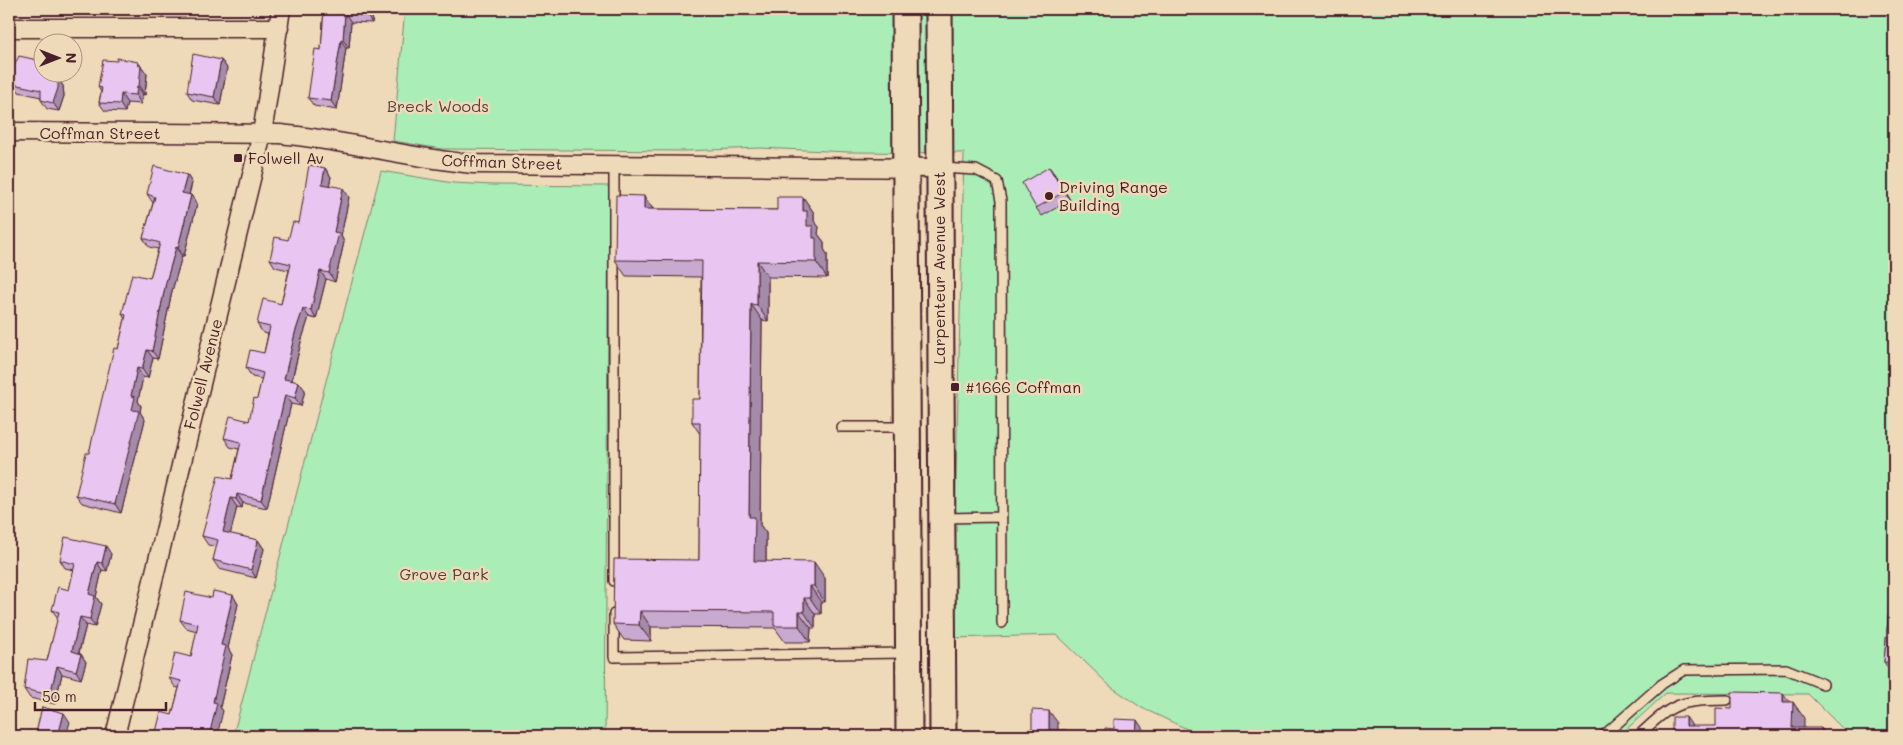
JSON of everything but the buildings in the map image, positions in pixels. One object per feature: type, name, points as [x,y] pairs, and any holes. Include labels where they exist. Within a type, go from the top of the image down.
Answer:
[{"type":"main road","name":"Larpenteur Avenue West","points":[[905,9],[909,736]]},
{"type":"main road","name":"Larpenteur Avenue West","points":[[938,9],[943,736]]},
{"type":"street","name":"Folwell Avenue","points":[[115,736],[262,134],[281,9]]},
{"type":"street","points":[[9,28],[279,28]]},
{"type":"street","name":"Coffman Street","points":[[9,132],[262,134],[315,137],[423,159],[474,164],[938,168]]},
{"type":"lane","points":[[614,164],[614,588]]},
{"type":"lane","points":[[938,168],[976,170],[997,181],[1001,201],[1002,623]]},
{"type":"lane","points":[[841,427],[907,428]]},
{"type":"lane","points":[[941,518],[1001,517]]},
{"type":"lane","points":[[614,608],[614,657],[908,653]]},
{"type":"lane","points":[[1603,736],[1662,684],[1684,670],[1786,669],[1823,684]]},
{"type":"lane","points":[[1638,736],[1664,712],[1675,706],[1692,701],[1727,700]]},
{"type":"green space","name":"Breck Woods","points":[[405,9],[1894,9],[1894,736],[1850,736],[1808,694],[1666,693],[1619,736],[1202,736],[1142,708],[1110,686],[1057,635],[952,638],[964,153],[849,152],[759,148],[684,151],[442,149],[393,141]]},
{"type":"green space","name":"Grove Park","points":[[381,171],[453,183],[609,186],[605,736],[233,736]]},
{"type":"place","name":"Folwell Av","points":[[238,158]]},
{"type":"place","name":"Driving Range Building","points":[[1049,196]]},
{"type":"place","name":"#1666 Coffman","points":[[955,387]]}]
